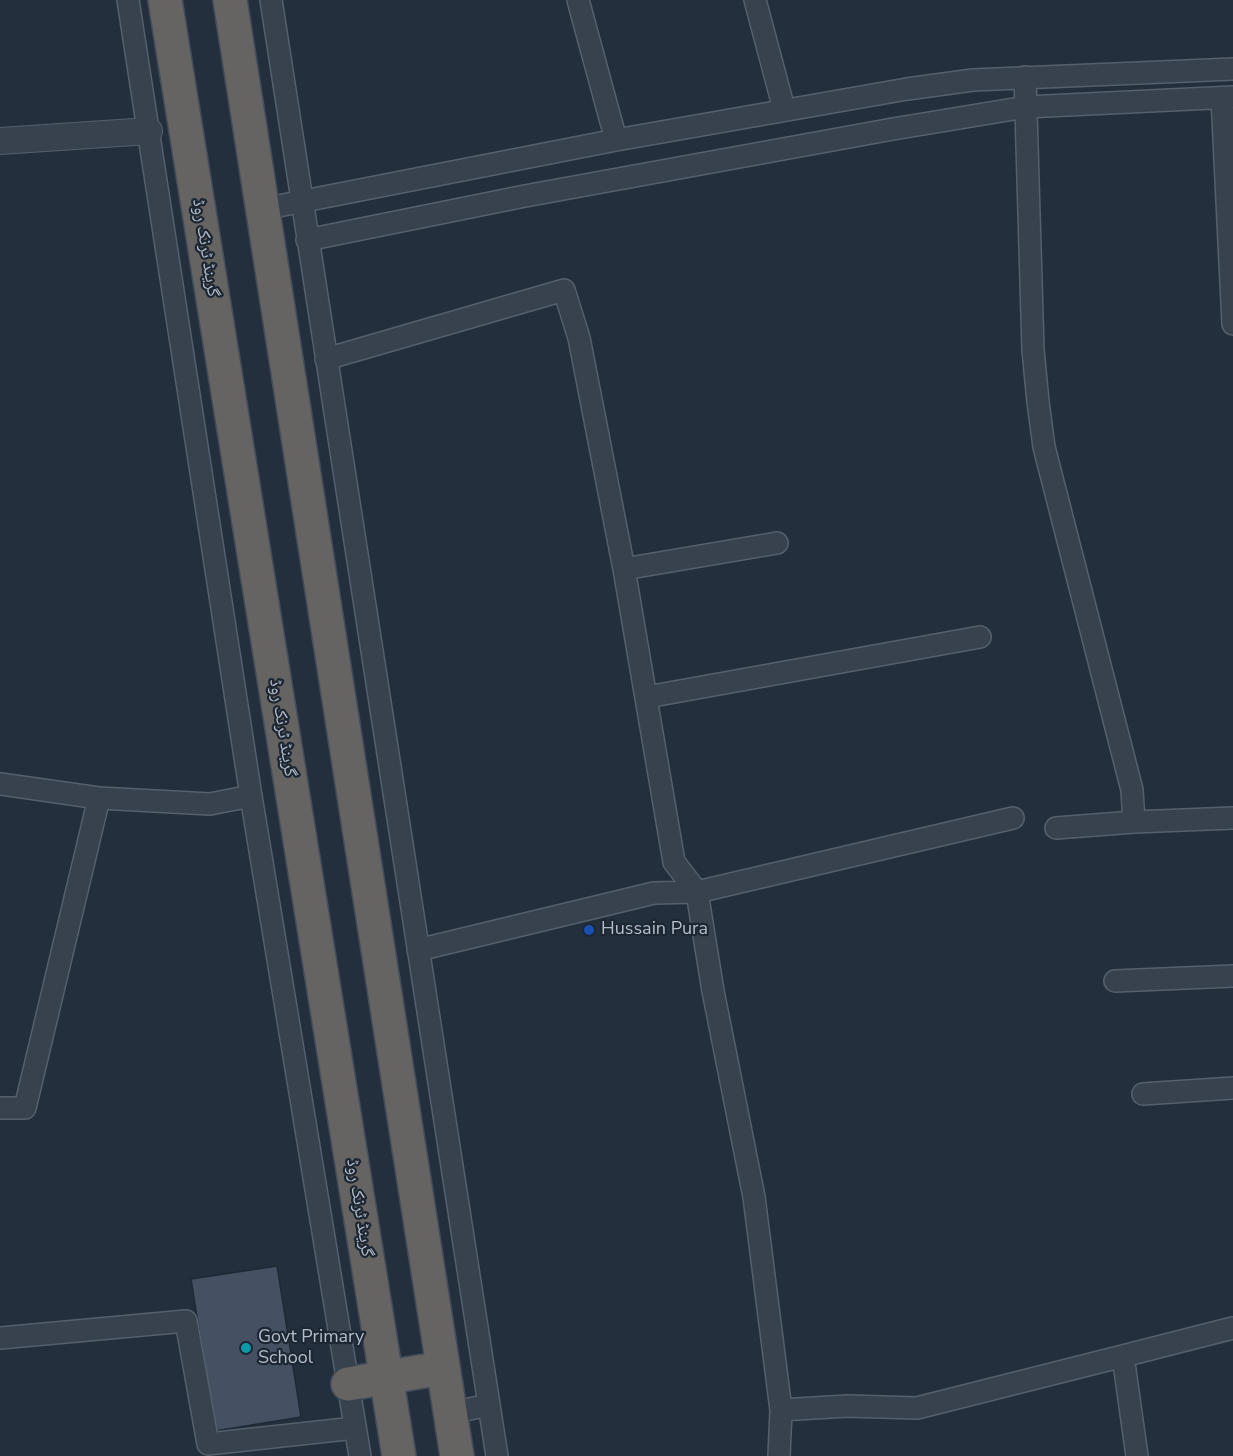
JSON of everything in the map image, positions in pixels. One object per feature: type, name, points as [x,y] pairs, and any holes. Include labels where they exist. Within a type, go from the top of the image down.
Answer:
[{"type":"highway","name":"گرینڈ ٹرنک روڈ","points":[[165,0],[399,1456]]},
{"type":"highway","points":[[230,0],[457,1456]]},
{"type":"highway","points":[[348,1384],[442,1368]]},
{"type":"street","points":[[128,0],[251,796],[360,1456]]},
{"type":"street","points":[[271,0],[497,1456]]},
{"type":"street","points":[[578,0],[616,140]]},
{"type":"street","points":[[755,0],[784,110]]},
{"type":"street","points":[[263,209],[616,140],[973,80],[1233,69]]},
{"type":"street","points":[[1025,77],[1033,350],[1043,436],[1132,790],[1134,822]]},
{"type":"street","points":[[307,240],[570,188],[1026,107],[1227,97],[1233,324]]},
{"type":"street","points":[[0,141],[149,130]]},
{"type":"street","points":[[326,359],[564,290],[579,338],[624,569],[674,862],[698,892],[713,991],[754,1197],[770,1308],[781,1410],[779,1456]]},
{"type":"street","points":[[624,569],[777,543]]},
{"type":"street","points":[[647,697],[980,637]]},
{"type":"street","points":[[0,784],[99,798],[210,804],[251,796]]},
{"type":"street","points":[[0,1107],[26,1108],[99,798]]},
{"type":"street","points":[[418,950],[654,893],[698,892],[1013,818]]},
{"type":"street","points":[[1056,828],[1233,818]]},
{"type":"street","points":[[1115,981],[1233,976]]},
{"type":"street","points":[[1143,1094],[1233,1088]]},
{"type":"street","points":[[0,1338],[186,1321],[208,1444],[356,1428]]},
{"type":"street","points":[[781,1410],[847,1406],[917,1408],[1233,1328]]},
{"type":"street","points":[[1123,1356],[1137,1456]]},
{"type":"street","points":[[450,1413],[489,1405]]},
{"type":"building","name":"Govt Primary School","points":[[277,1266],[301,1417],[215,1431],[191,1279]]},
{"type":"place","name":"Hussain Pura","points":[[589,930]]},
{"type":"place","name":"Govt Primary School","points":[[246,1348]]}]
